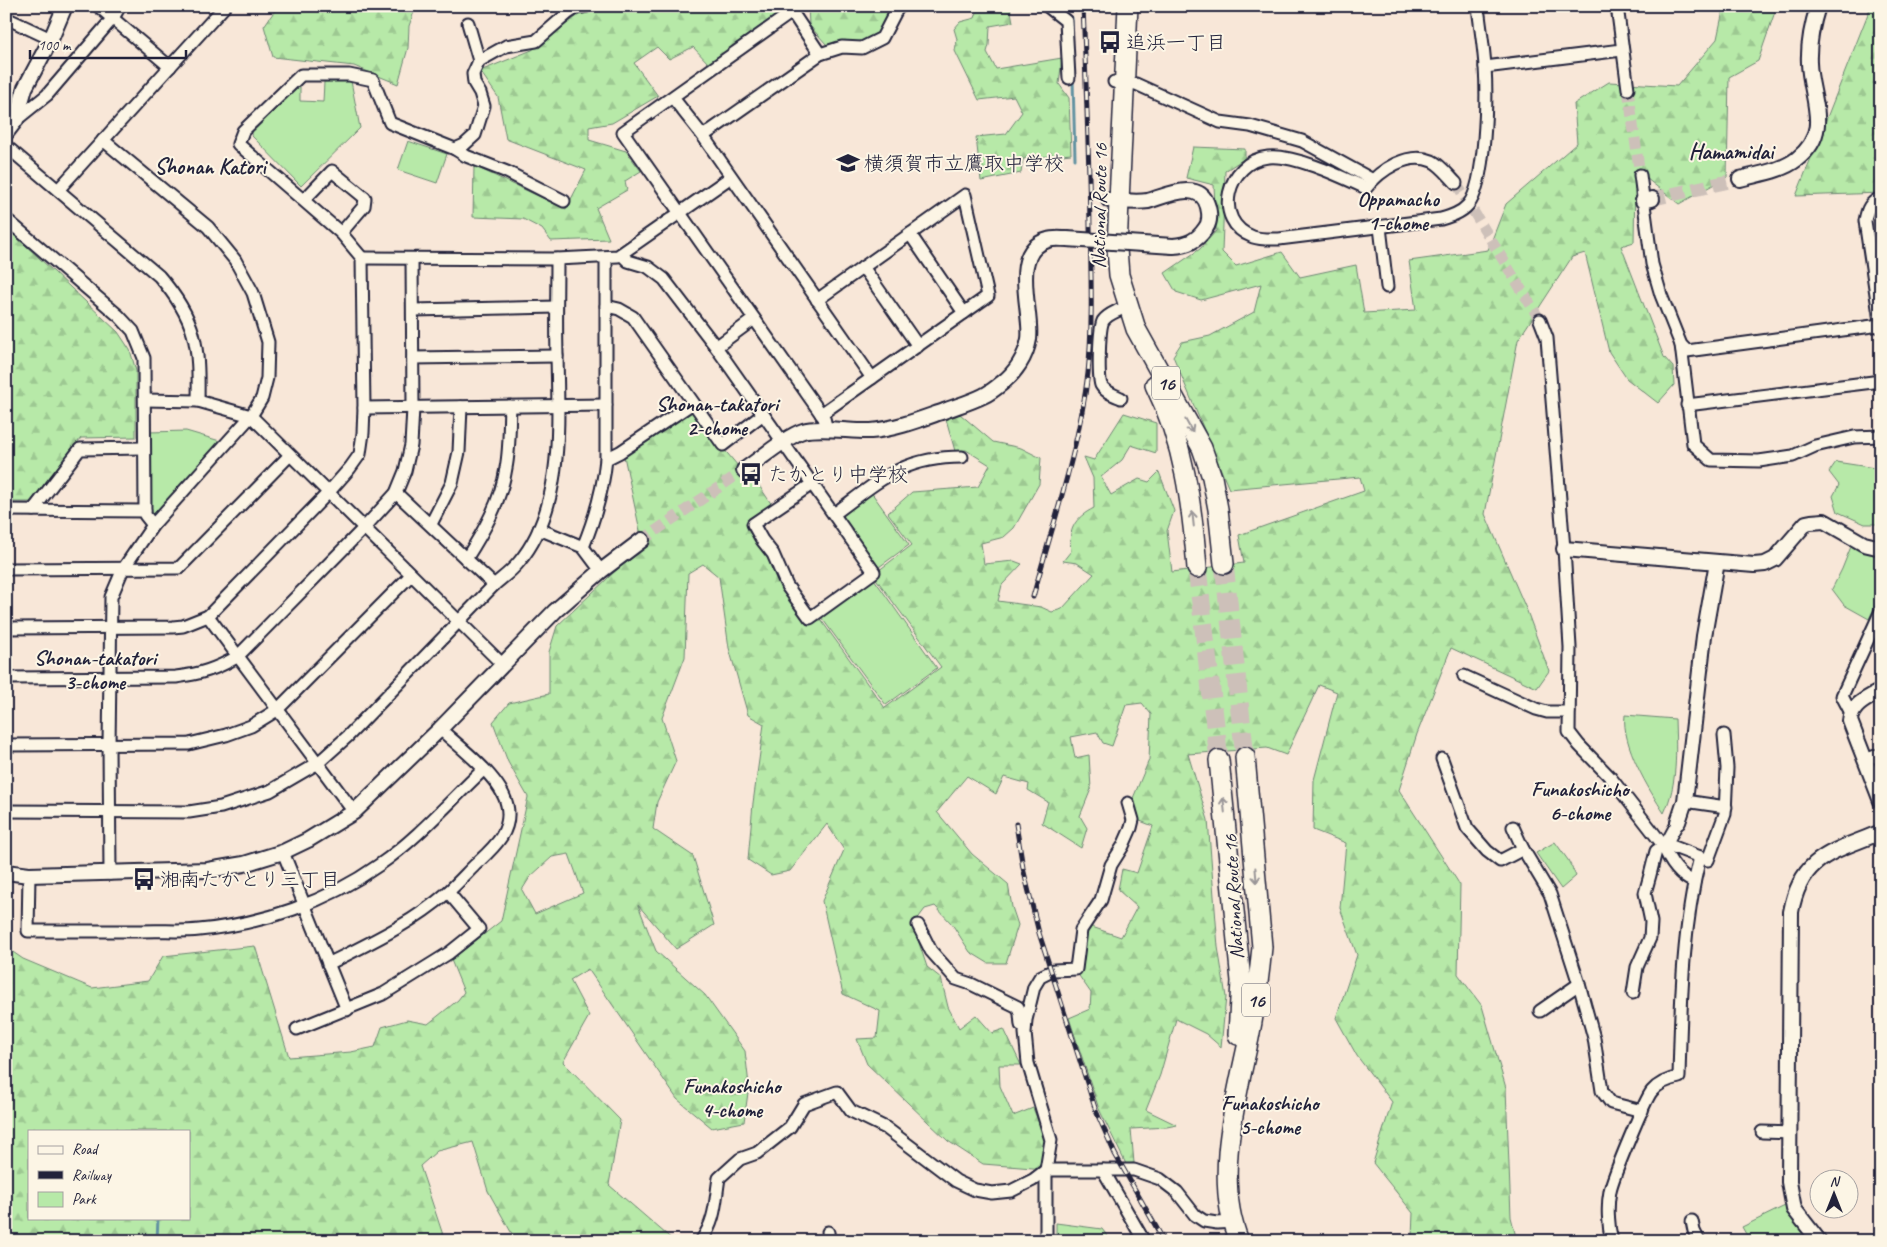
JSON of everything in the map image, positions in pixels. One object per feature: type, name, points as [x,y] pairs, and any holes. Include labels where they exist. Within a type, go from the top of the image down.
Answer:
[{"type":"highway","name":"National Route 16","points":[[1128,7],[1119,82],[1114,201],[1107,259],[1112,290],[1119,310],[1127,331],[1162,399],[1186,473],[1197,568]]},
{"type":"highway","name":"National Route 16","points":[[1114,201],[1118,260],[1123,289],[1136,329],[1202,448],[1212,477],[1218,508],[1224,564]]},
{"type":"highway","name":"National Route 16","points":[[1229,1229],[1228,1147],[1260,978],[1262,948],[1245,757]]},
{"type":"highway","name":"National Route 16","points":[[1219,760],[1242,981],[1238,1035],[1218,1138],[1217,1178],[1220,1210],[1229,1229],[1239,1241]]},
{"type":"highway","points":[[1226,829],[1233,834],[1244,835],[1249,832],[1252,823]]},
{"type":"highway","points":[[1229,856],[1232,850],[1238,846],[1250,846],[1254,850]]},
{"type":"street","points":[[16,120],[25,88],[51,39],[65,6]]},
{"type":"street","points":[[98,6],[170,67]]},
{"type":"street","points":[[6,133],[16,120],[47,95],[120,6]]},
{"type":"street","points":[[58,190],[225,6]]},
{"type":"street","points":[[455,149],[464,145],[475,135],[484,106],[472,74],[479,61],[506,46],[536,41],[564,10],[587,6]]},
{"type":"street","points":[[703,136],[820,54],[842,47],[862,48],[882,38],[897,9],[901,6]]},
{"type":"street","points":[[1047,6],[1066,20],[1069,78]]},
{"type":"street","points":[[1456,183],[1438,165],[1430,160],[1404,160],[1373,180],[1366,188],[1293,159],[1267,157],[1255,160],[1235,176],[1230,186],[1228,208],[1232,218],[1240,228],[1250,236],[1261,239],[1380,227],[1441,219],[1457,214],[1468,205],[1475,194],[1480,177],[1485,117],[1485,67],[1478,6]]},
{"type":"street","points":[[1618,6],[1628,89]]},
{"type":"street","points":[[1740,179],[1784,166],[1797,160],[1815,136],[1818,123],[1818,108],[1811,80],[1809,44],[1812,24],[1818,6]]},
{"type":"street","points":[[820,54],[792,12],[623,132],[821,414],[826,430]]},
{"type":"street","points":[[6,18],[51,39]]},
{"type":"street","points":[[468,23],[479,61]]},
{"type":"street","points":[[1485,67],[1622,50]]},
{"type":"street","points":[[6,628],[183,626],[208,616],[328,494],[360,454],[364,408],[362,258],[340,233],[238,144],[243,131],[252,120],[302,75],[350,75],[373,80],[390,123],[507,172],[564,201]]},
{"type":"street","points":[[1119,82],[1136,84],[1220,122],[1250,126],[1302,141],[1373,180]]},
{"type":"street","points":[[673,98],[703,136],[872,378]]},
{"type":"street","points":[[103,140],[208,227],[235,260],[253,293],[268,342],[267,378],[262,398],[251,416],[153,525],[123,569],[111,597],[110,874]]},
{"type":"street","points":[[6,146],[159,276],[174,294],[188,317],[194,336],[198,359],[198,401]]},
{"type":"street","points":[[304,200],[332,171],[365,198],[364,206],[340,233]]},
{"type":"street","points":[[1640,175],[1647,200],[1655,275],[1681,345],[1693,444],[1711,460],[1759,461],[1793,456],[1815,446],[1854,437],[1881,436]]},
{"type":"street","points":[[362,258],[606,258],[621,254],[731,177]]},
{"type":"street","points":[[744,470],[793,436],[805,430],[871,431],[889,428],[984,396],[1004,382],[1020,363],[1029,340],[1024,270],[1030,254],[1040,244],[1048,240],[1066,239],[1173,246],[1194,242],[1208,226],[1210,218],[1207,203],[1195,193],[1178,191],[1148,200],[1114,201]]},
{"type":"street","points":[[817,300],[965,195],[988,296],[821,414]]},
{"type":"street","points":[[1681,345],[1687,351],[1881,326],[1865,221],[1866,211],[1873,201],[1881,198]]},
{"type":"street","points":[[6,219],[119,316],[132,331],[144,358],[145,515],[153,525]]},
{"type":"street","points":[[1380,227],[1387,287]]},
{"type":"street","points":[[910,234],[964,313]]},
{"type":"street","points":[[621,254],[628,261],[648,267],[664,279],[716,347],[874,572],[810,618],[787,586],[773,554],[753,524],[812,484]]},
{"type":"street","points":[[583,547],[596,516],[606,459],[606,258]]},
{"type":"street","points":[[6,678],[176,677],[202,673],[237,657],[364,528],[396,493],[411,445],[414,408],[412,259]]},
{"type":"street","points":[[6,811],[189,812],[221,807],[270,791],[318,763],[347,737],[494,585],[519,563],[539,529],[549,499],[556,461],[558,405],[557,259]]},
{"type":"street","points":[[863,267],[918,346]]},
{"type":"street","points":[[606,306],[619,309],[633,317],[723,445],[762,415]]},
{"type":"street","points":[[413,310],[556,307]]},
{"type":"street","points":[[1119,310],[1107,316],[1102,325],[1100,370],[1102,385],[1106,390],[1121,398]]},
{"type":"street","points":[[716,347],[754,319]]},
{"type":"street","points":[[1540,320],[1547,338],[1564,549],[1570,646],[1570,732],[1579,745],[1610,777],[1665,845],[1667,856],[1684,877],[1694,882]]},
{"type":"street","points":[[413,358],[557,356]]},
{"type":"street","points":[[1687,405],[1881,381]]},
{"type":"street","points":[[145,400],[198,401],[251,416],[289,456],[502,664]]},
{"type":"street","points":[[606,459],[620,452],[693,403]]},
{"type":"street","points":[[364,408],[606,405]]},
{"type":"street","points":[[466,559],[484,531],[501,488],[506,467],[510,406]]},
{"type":"street","points":[[431,524],[452,482],[459,452],[461,407]]},
{"type":"street","points":[[33,510],[80,449],[144,448]]},
{"type":"street","points":[[6,569],[179,568],[289,456]]},
{"type":"street","points":[[834,514],[888,474],[908,465],[942,457],[962,457]]},
{"type":"street","points":[[396,493],[494,585]]},
{"type":"street","points":[[6,510],[145,511]]},
{"type":"street","points":[[1564,549],[1754,565],[1765,564],[1775,559],[1806,523],[1824,521],[1864,544],[1881,548]]},
{"type":"street","points":[[539,529],[583,547],[601,571]]},
{"type":"street","points":[[6,872],[29,875],[208,870],[244,864],[283,852],[308,840],[354,812],[440,729],[555,611],[601,571],[642,540]]},
{"type":"street","points":[[1633,993],[1637,967],[1650,938],[1651,922],[1645,894],[1656,851],[1665,845],[1678,822],[1685,801],[1704,636],[1717,562]]},
{"type":"street","points":[[6,745],[189,744],[226,735],[251,726],[277,710],[411,575]]},
{"type":"street","points":[[1881,610],[1842,696],[1850,713],[1850,721],[1881,801]]},
{"type":"street","points":[[208,616],[354,812]]},
{"type":"street","points":[[1464,676],[1536,709],[1547,712],[1569,712]]},
{"type":"street","points":[[1850,713],[1858,705],[1881,691]]},
{"type":"street","points":[[328,964],[417,915],[448,892],[499,842],[508,822],[507,806],[501,789],[440,729]]},
{"type":"street","points":[[1665,845],[1708,860],[1726,814],[1727,768],[1724,735]]},
{"type":"street","points":[[1865,760],[1881,754]]},
{"type":"street","points":[[1442,759],[1467,828],[1487,851],[1500,861],[1523,849]]},
{"type":"street","points":[[29,875],[28,931],[198,930],[275,916],[340,888],[380,865],[408,842],[483,770]]},
{"type":"street","points":[[1685,801],[1726,807]]},
{"type":"street","points":[[1046,1241],[1046,1170],[1051,1140],[1028,1063],[1025,1033],[1031,1000],[1034,987],[1040,977],[1054,970],[1076,969],[1081,930],[1101,900],[1111,865],[1123,846],[1131,828],[1133,820],[1128,803]]},
{"type":"street","points":[[1512,827],[1550,894],[1594,1038],[1602,1091],[1611,1103],[1642,1111]]},
{"type":"street","points":[[1819,1241],[1794,1209],[1789,1182],[1791,912],[1794,896],[1806,872],[1820,858],[1881,832]]},
{"type":"street","points":[[283,852],[347,1010]]},
{"type":"street","points":[[1612,1241],[1609,1211],[1610,1190],[1642,1111],[1652,1091],[1665,1081],[1679,1077],[1681,988],[1694,882],[1700,857]]},
{"type":"street","points":[[298,1029],[383,994],[449,953],[479,929],[448,892]]},
{"type":"street","points":[[918,925],[931,951],[956,979],[971,984],[1018,1007],[1021,1025],[1025,1033]]},
{"type":"street","points":[[1540,1010],[1579,984]]},
{"type":"street","points":[[701,1241],[709,1230],[717,1203],[718,1178],[740,1159],[757,1153],[790,1127],[804,1104],[837,1092],[851,1111],[886,1128],[956,1181],[975,1190],[992,1193],[1011,1191],[1033,1180],[1046,1170],[1134,1170],[1156,1176],[1177,1192],[1195,1215],[1204,1221],[1229,1229]]},
{"type":"street","points":[[1762,1132],[1790,1133]]},
{"type":"street","points":[[1103,1170],[1144,1241]]},
{"type":"street","points":[[1692,1221],[1696,1240]]},
{"type":"green space","points":[[278,6],[416,6],[409,26],[408,48],[398,84],[354,66],[273,57],[264,26]]},
{"type":"green space","points":[[617,6],[791,6],[709,64],[693,47],[669,59],[657,47],[634,63],[658,96],[612,123],[589,127],[589,140],[626,151],[641,171],[625,181],[627,190],[596,208],[609,239],[551,241],[542,229],[523,219],[473,217],[474,166],[566,209],[586,170],[506,139],[498,97],[480,71],[532,50],[580,14]]},
{"type":"green space","points":[[808,6],[893,6],[879,34],[861,42],[843,42],[827,45],[809,25]]},
{"type":"green space","points":[[979,6],[1010,6],[1013,22],[990,26],[987,52],[996,69],[1062,58],[1059,84],[1069,98],[1071,154],[1023,159],[1021,173],[981,181],[976,137],[1006,134],[1022,112],[1014,96],[979,100],[955,51],[957,39],[954,29],[960,22],[975,18]]},
{"type":"green space","points":[[1724,6],[1777,6],[1758,61],[1729,77],[1727,177],[1679,204],[1642,175],[1635,179],[1634,242],[1621,246],[1664,357],[1673,367],[1674,385],[1658,403],[1627,379],[1609,352],[1585,253],[1572,257],[1518,340],[1485,514],[1527,611],[1549,671],[1537,688],[1451,648],[1417,734],[1399,790],[1460,885],[1458,974],[1482,1006],[1506,1088],[1511,1217],[1517,1241],[1406,1241],[1412,1236],[1413,1213],[1373,1163],[1392,1102],[1357,1056],[1336,1018],[1357,955],[1340,908],[1346,843],[1313,830],[1314,780],[1337,692],[1319,685],[1286,755],[1267,748],[1188,754],[1208,820],[1218,947],[1226,997],[1221,1047],[1206,1034],[1176,1019],[1160,1075],[1146,1110],[1177,1125],[1131,1129],[1134,1163],[1126,1164],[1099,1109],[1069,1018],[1090,1009],[1091,993],[1077,973],[1083,934],[1089,926],[1121,937],[1137,907],[1118,890],[1122,869],[1137,873],[1153,826],[1135,819],[1131,803],[1149,760],[1151,714],[1142,703],[1126,705],[1112,746],[1103,743],[1097,732],[1071,737],[1075,758],[1089,755],[1091,789],[1080,816],[1087,828],[1081,848],[1042,823],[1048,802],[1028,790],[1029,784],[1004,777],[996,794],[967,776],[937,812],[972,854],[1008,884],[1012,907],[1018,925],[1006,963],[988,963],[970,952],[952,924],[935,906],[925,909],[913,925],[927,967],[941,978],[948,1007],[959,1028],[976,1015],[992,1033],[1004,1029],[1021,1065],[999,1065],[1000,1086],[1013,1116],[1033,1108],[1045,1138],[1045,1169],[983,1164],[948,1141],[867,1064],[857,1039],[877,1038],[880,1011],[843,994],[822,901],[844,850],[827,824],[790,871],[771,875],[748,860],[753,803],[764,724],[748,715],[729,648],[719,577],[703,564],[688,573],[685,657],[662,718],[676,761],[657,802],[653,829],[693,856],[714,925],[676,949],[638,905],[656,951],[705,995],[745,1051],[749,1085],[744,1122],[712,1128],[677,1099],[588,969],[570,980],[589,1016],[563,1062],[620,1120],[609,1185],[674,1241],[516,1241],[488,1191],[473,1142],[437,1151],[420,1166],[445,1241],[6,1241],[6,944],[7,948],[23,959],[92,988],[148,981],[163,956],[255,946],[289,1057],[351,1052],[375,1047],[382,1027],[407,1020],[428,1024],[458,1000],[464,992],[451,960],[501,921],[528,797],[508,762],[493,722],[509,703],[549,694],[549,652],[557,626],[643,545],[624,456],[692,411],[743,472],[752,475],[772,505],[747,524],[802,614],[809,623],[818,616],[885,708],[941,667],[874,576],[912,545],[888,513],[912,492],[978,487],[990,465],[966,450],[955,451],[946,419],[960,414],[993,442],[1021,448],[1041,458],[1039,484],[1014,528],[1004,537],[981,543],[984,564],[1014,561],[1022,564],[1002,585],[998,601],[1041,607],[1052,612],[1062,609],[1094,574],[1077,563],[1063,561],[1071,551],[1070,544],[1074,525],[1077,520],[1094,508],[1093,478],[1084,457],[1094,460],[1124,413],[1156,423],[1156,453],[1131,445],[1122,460],[1101,477],[1111,495],[1139,479],[1149,482],[1159,472],[1174,511],[1167,531],[1172,572],[1244,563],[1239,535],[1364,491],[1360,477],[1229,489],[1173,356],[1182,342],[1210,336],[1254,312],[1261,284],[1201,300],[1176,292],[1165,273],[1200,249],[1216,231],[1214,185],[1186,178],[1193,147],[1245,149],[1245,158],[1225,171],[1222,252],[1236,266],[1282,252],[1300,277],[1356,265],[1364,313],[1416,310],[1409,261],[1488,250],[1506,204],[1577,143],[1574,104],[1609,82],[1677,86],[1717,39]],"holes":[[[569,854],[583,893],[535,914],[522,890],[530,877],[552,857]]]},
{"type":"green space","points":[[1871,6],[1881,6],[1881,193],[1796,196]]},
{"type":"green space","points":[[351,81],[360,128],[301,186],[252,136],[254,122],[300,83],[300,101],[323,102],[324,82]]},
{"type":"green space","points":[[408,141],[447,154],[437,183],[398,170]]},
{"type":"green space","points":[[6,227],[118,332],[130,350],[136,371],[136,437],[81,438],[30,502],[6,502],[6,269],[11,261],[6,258]]},
{"type":"green space","points":[[186,431],[220,441],[158,513],[153,514],[149,511],[149,432]]},
{"type":"green space","points":[[1836,462],[1875,468],[1881,471],[1881,521],[1878,524],[1865,524],[1838,512],[1833,496],[1839,485],[1829,472]]},
{"type":"green space","points":[[871,492],[909,545],[879,567],[841,514]]},
{"type":"green space","points":[[1852,544],[1881,554],[1881,593],[1869,619],[1844,605],[1832,589]]},
{"type":"green space","points":[[874,579],[937,668],[886,705],[821,617]]},
{"type":"green space","points":[[1625,715],[1675,719],[1676,755],[1674,779],[1669,802],[1664,813],[1637,766],[1627,739]]},
{"type":"green space","points":[[1555,842],[1568,860],[1576,876],[1561,889],[1536,853]]},
{"type":"green space","points":[[1787,1205],[1809,1241],[1750,1241],[1742,1227]]},
{"type":"green space","points":[[1056,1223],[1102,1229],[1111,1241],[1056,1241]]},
{"type":"waterway","points":[[1063,12],[1072,18],[1072,38]]},
{"type":"waterway","points":[[1073,79],[1075,159]]},
{"type":"waterway","points":[[157,1241],[158,1220]]},
{"type":"tunnel","points":[[1628,89],[1640,175]]},
{"type":"tunnel","points":[[1652,199],[1740,179]]},
{"type":"tunnel","points":[[1456,183],[1540,320]]},
{"type":"tunnel","points":[[642,540],[744,470]]},
{"type":"tunnel","points":[[1224,564],[1245,757]]},
{"type":"tunnel","points":[[1197,568],[1219,760]]},
{"type":"railway","points":[[1033,597],[1072,458],[1084,401],[1090,355],[1091,263],[1083,6]]},
{"type":"railway","points":[[1016,824],[1023,868],[1039,933],[1096,1111],[1115,1154],[1164,1241]]},
{"type":"place","name":"追浜一丁目","points":[[1110,42]]},
{"type":"place","name":"横須賀市立鷹取中学校","points":[[848,163]]},
{"type":"place","name":"たかとり中学校","points":[[751,474]]},
{"type":"place","name":"湘南たかとり三丁目","points":[[144,879]]},
{"type":"district","name":"Hamamidai","points":[[1731,151]]},
{"type":"district","name":"Shonan Katori","points":[[210,166]]},
{"type":"district","name":"Oppamacho 1-chome","points":[[1398,211]]},
{"type":"district","name":"Shonan-takatori 2-chome","points":[[717,416]]},
{"type":"district","name":"Shonan-takatori 3-chome","points":[[95,670]]},
{"type":"district","name":"Funakoshicho 6-chome","points":[[1580,801]]},
{"type":"district","name":"Funakoshicho 4-chome","points":[[732,1098]]},
{"type":"district","name":"Funakoshicho 5-chome","points":[[1270,1115]]}]
